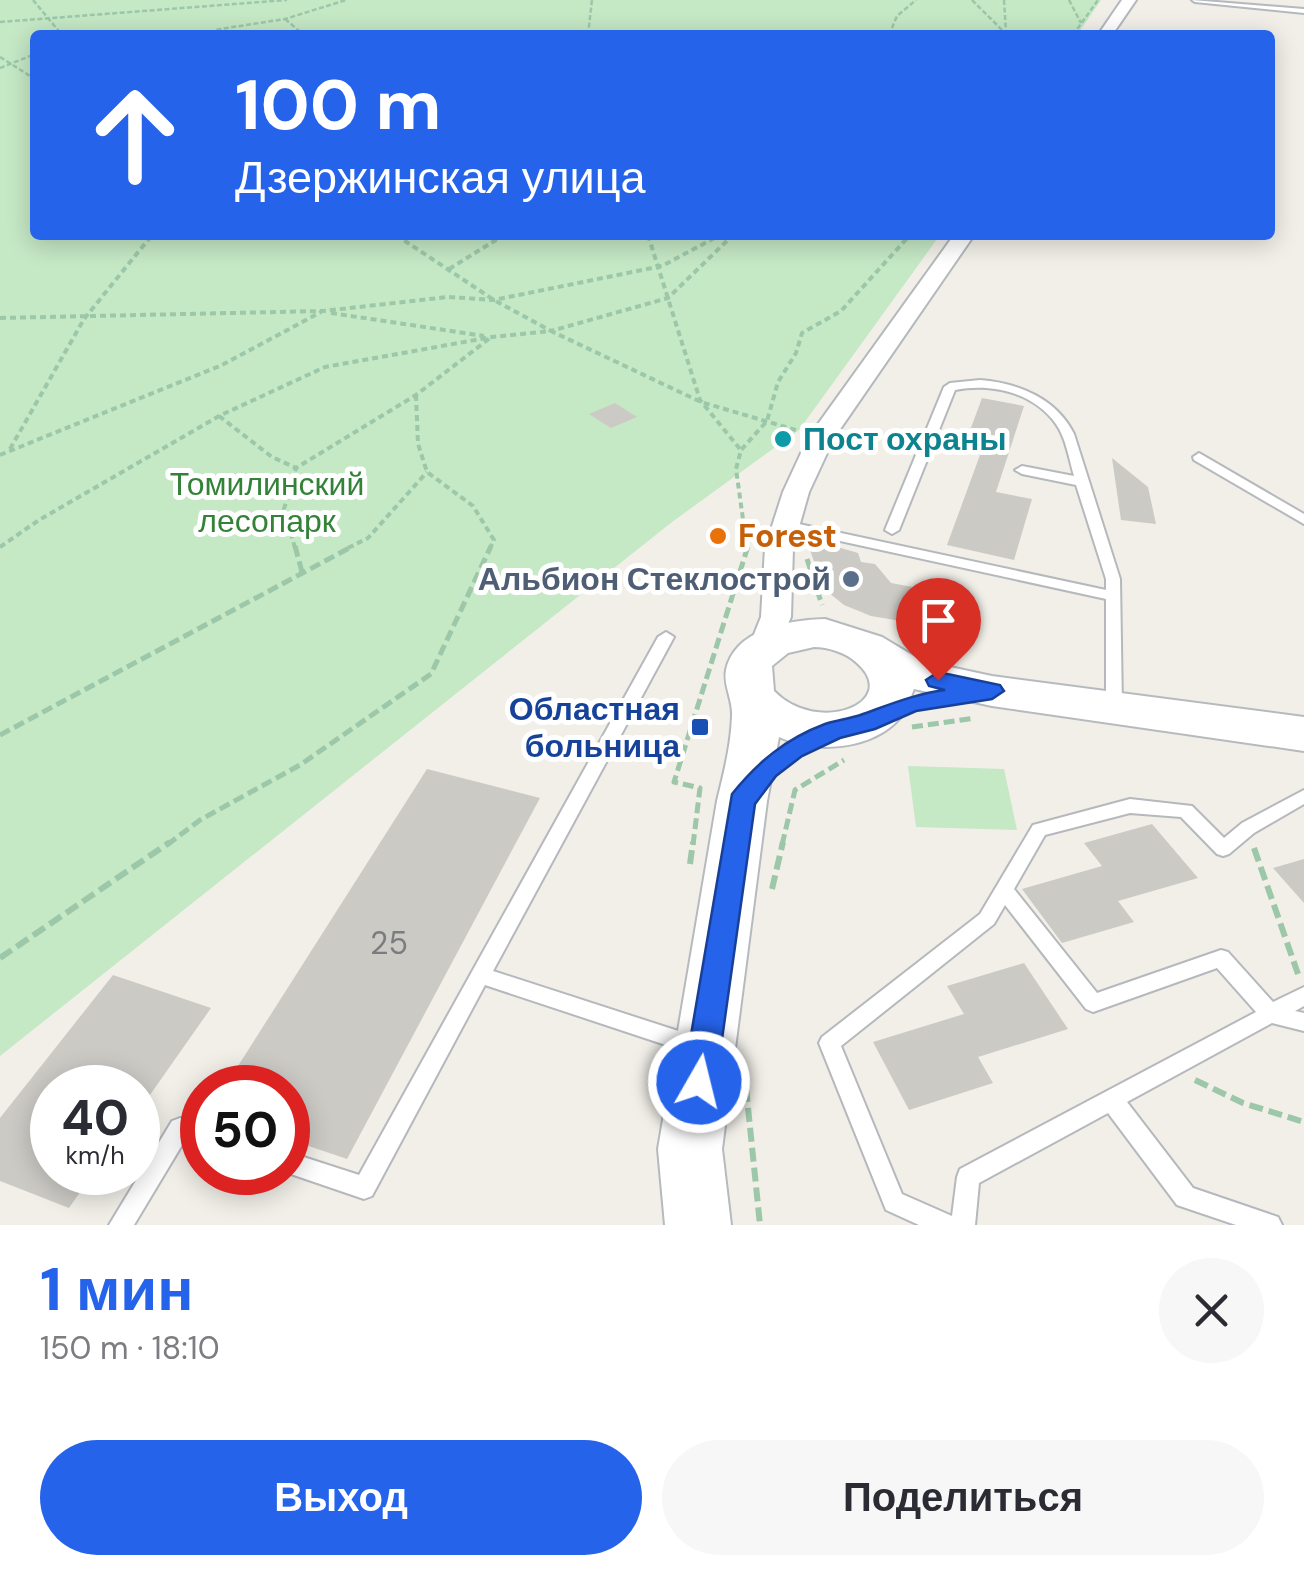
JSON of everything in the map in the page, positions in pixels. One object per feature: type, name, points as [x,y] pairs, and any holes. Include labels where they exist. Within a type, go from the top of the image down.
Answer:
[{"type":"main road","points":[[869,731],[797,726],[766,711],[749,689],[749,666],[764,646],[826,621],[882,660],[985,704]]},
{"type":"main road","points":[[869,731],[893,694],[890,670],[882,660]]},
{"type":"main road","points":[[742,801],[766,770],[793,750],[869,731],[943,695],[985,704],[1114,708],[1304,734]]},
{"type":"main road","points":[[698,1225],[690,1149],[725,1059],[742,801],[755,746],[756,700]]},
{"type":"street","points":[[1108,30],[1129,0]]},
{"type":"street","points":[[764,646],[776,617],[779,548],[785,525],[821,438],[960,240]]},
{"type":"street","points":[[776,586],[792,609],[826,621]]},
{"type":"lane","points":[[1195,0],[1304,11]]},
{"type":"lane","points":[[892,530],[950,386],[974,381],[1016,388],[1061,422],[1113,579],[1114,708]]},
{"type":"lane","points":[[1200,457],[1304,520]]},
{"type":"lane","points":[[1022,470],[1082,482]]},
{"type":"lane","points":[[785,525],[1113,596]]},
{"type":"lane","points":[[310,1170],[364,1188],[666,637]]},
{"type":"lane","points":[[944,1225],[894,1202],[829,1043],[986,919],[1039,830],[1130,806],[1186,811],[1223,850],[1248,828],[1304,796]]},
{"type":"lane","points":[[1004,890],[1094,1003],[1221,958],[1271,1014],[1304,1022]]},
{"type":"lane","points":[[480,974],[725,1059]]},
{"type":"lane","points":[[963,1225],[968,1177],[1304,994]]},
{"type":"lane","points":[[1112,1100],[1184,1197],[1270,1225]]},
{"type":"lane","points":[[122,1225],[180,1128]]},
{"type":"path","points":[[32,0],[58,30]]},
{"type":"path","points":[[0,22],[286,0]]},
{"type":"path","points":[[214,30],[285,19],[346,0]]},
{"type":"path","points":[[589,30],[592,0]]},
{"type":"path","points":[[891,30],[898,16],[916,0]]},
{"type":"path","points":[[972,0],[1001,30]]},
{"type":"path","points":[[1004,0],[1006,30]]},
{"type":"path","points":[[1069,0],[1082,24]]},
{"type":"path","points":[[1077,30],[1098,0]]},
{"type":"path","points":[[285,19],[298,30]]},
{"type":"path","points":[[0,68],[30,56]]},
{"type":"path","points":[[0,58],[30,76]]},
{"type":"path","points":[[9,452],[84,319],[148,240]]},
{"type":"path","points":[[404,240],[494,300],[700,402],[821,438]]},
{"type":"path","points":[[448,269],[496,240]]},
{"type":"path","points":[[650,240],[662,266],[700,402],[740,450]]},
{"type":"path","points":[[0,318],[323,311],[448,297],[494,300],[662,266],[711,240]]},
{"type":"path","points":[[0,547],[39,520],[219,416],[325,367],[492,337],[551,331],[668,298],[728,240]]},
{"type":"path","points":[[688,883],[700,788],[674,782],[748,544],[736,468],[740,450],[768,421],[778,382],[796,353],[802,333],[841,311],[905,240]]},
{"type":"path","points":[[0,455],[222,366],[323,311],[492,337]]},
{"type":"path","points":[[302,572],[284,509],[296,468],[416,395],[492,337]]},
{"type":"path","points":[[0,958],[116,883],[200,820],[300,765],[431,674],[494,540],[473,506],[428,472],[418,444],[416,395]]},
{"type":"path","points":[[219,416],[272,457],[296,468]]},
{"type":"path","points":[[0,736],[368,538],[428,472]]},
{"type":"path","points":[[805,552],[826,621]]},
{"type":"path","points":[[770,895],[795,790],[869,731],[985,704]]},
{"type":"path","points":[[1248,828],[1304,994]]},
{"type":"path","points":[[725,1059],[748,1127],[760,1225]]},
{"type":"path","points":[[1171,1068],[1243,1103],[1304,1122]]},
{"type":"green space","name":"Томилинский лесопарк","points":[[0,0],[1101,0],[1080,30],[30,30],[30,240],[936,240],[799,430],[672,522],[0,1056]]},
{"type":"green space","points":[[908,766],[1004,769],[1017,830],[916,827]]},
{"type":"building","points":[[982,398],[1024,406],[996,492],[1032,499],[1014,560],[947,545],[980,455],[962,452]]},
{"type":"building","points":[[615,403],[637,417],[611,428],[589,414]]},
{"type":"building","points":[[1112,458],[1148,487],[1156,524],[1121,520]]},
{"type":"building","points":[[806,538],[858,553],[861,562],[875,564],[891,583],[967,597],[968,632],[871,616],[844,605],[823,588]]},
{"type":"building","points":[[427,769],[540,798],[347,1159],[310,1146],[310,1065],[239,1065]]},
{"type":"building","points":[[1152,824],[1198,878],[1118,901],[1134,922],[1062,943],[1022,889],[1102,866],[1084,843]]},
{"type":"building","points":[[1304,859],[1304,903],[1273,868]]},
{"type":"building","points":[[1024,963],[1068,1029],[978,1057],[993,1083],[909,1110],[873,1042],[964,1014],[947,986]]},
{"type":"building","points":[[113,975],[211,1008],[160,1081],[160,1065],[42,1065]]},
{"type":"building","points":[[30,1080],[30,1193],[0,1181],[0,1118]]},
{"type":"building","points":[[36,1195],[78,1195],[69,1208]]},
{"type":"place","name":"Пост охраны","points":[[783,439]]},
{"type":"place","name":"Forest","points":[[718,536]]},
{"type":"place","name":"Альбион Стеклострой","points":[[851,579]]},
{"type":"place","name":"Областная больница","points":[[700,727]]},
{"type":"route","points":[[699,1082],[742,801],[766,770],[793,750],[833,730],[851,728],[911,703],[943,695],[992,691],[938,680]]}]
